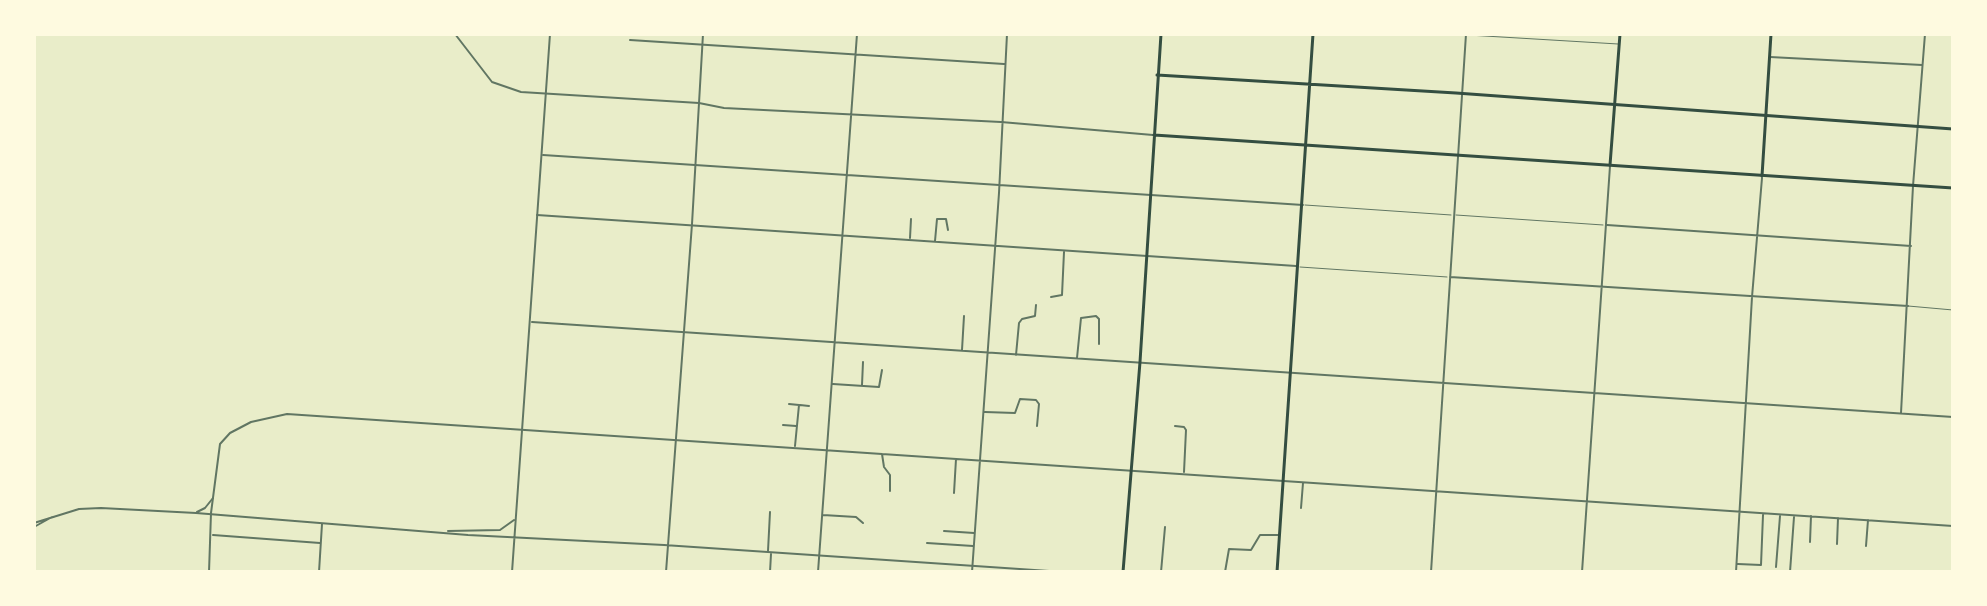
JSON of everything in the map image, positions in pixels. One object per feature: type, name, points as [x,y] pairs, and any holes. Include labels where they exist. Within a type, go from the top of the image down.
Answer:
[{"type":"main road","points":[[1123,572],[1161,34]]},
{"type":"main road","points":[[1277,572],[1313,34]]},
{"type":"main road","points":[[1610,165],[1620,34]]},
{"type":"main road","points":[[1762,176],[1771,34]]},
{"type":"main road","points":[[1157,75],[1462,93],[1953,129]]},
{"type":"main road","points":[[1154,135],[1953,188]]},
{"type":"street","points":[[455,34],[492,82],[507,90],[699,103],[724,108],[1001,122],[1154,135]]},
{"type":"street","points":[[512,572],[550,34]]},
{"type":"street","points":[[666,572],[703,34]]},
{"type":"street","points":[[818,572],[857,34]]},
{"type":"street","points":[[972,572],[1007,34]]},
{"type":"street","points":[[1431,572],[1466,34]]},
{"type":"street","points":[[1901,414],[1925,34]]},
{"type":"street","points":[[630,40],[1005,64]]},
{"type":"street","points":[[1770,57],[1923,65]]},
{"type":"street","points":[[542,155],[1303,205]]},
{"type":"street","points":[[1582,572],[1610,165]]},
{"type":"street","points":[[1736,572],[1762,176]]},
{"type":"street","points":[[537,215],[1297,266]]},
{"type":"street","points":[[910,240],[911,219]]},
{"type":"street","points":[[935,242],[937,219],[946,219],[948,230]]},
{"type":"street","points":[[1605,225],[1911,246]]},
{"type":"street","points":[[1051,297],[1062,295],[1064,251]]},
{"type":"street","points":[[1449,277],[1908,306]]},
{"type":"street","points":[[1016,355],[1019,323],[1022,319],[1035,316],[1036,305]]},
{"type":"street","points":[[962,351],[964,316]]},
{"type":"street","points":[[1077,359],[1081,318],[1096,316],[1099,319],[1099,344]]},
{"type":"street","points":[[531,322],[1953,417]]},
{"type":"street","points":[[862,386],[863,362]]},
{"type":"street","points":[[832,384],[879,387],[882,370]]},
{"type":"street","points":[[983,412],[1015,413],[1020,399],[1036,400],[1039,404],[1037,426]]},
{"type":"street","points":[[789,404],[809,406]]},
{"type":"street","points":[[795,447],[799,405]]},
{"type":"street","points":[[209,572],[211,515],[220,444],[237,429],[264,418],[300,414],[1953,526]]},
{"type":"street","points":[[783,425],[797,426]]},
{"type":"street","points":[[1175,426],[1186,430],[1184,473]]},
{"type":"street","points":[[882,453],[884,467],[890,475],[890,491]]},
{"type":"street","points":[[954,493],[956,458]]},
{"type":"street","points":[[1301,508],[1303,482]]},
{"type":"street","points":[[196,513],[207,507],[213,498]]},
{"type":"street","points":[[34,525],[79,509],[92,508],[1064,572]]},
{"type":"street","points":[[770,512],[770,572]]},
{"type":"street","points":[[1760,572],[1763,513]]},
{"type":"street","points":[[1776,567],[1780,514]]},
{"type":"street","points":[[822,515],[856,517],[863,523]]},
{"type":"street","points":[[1790,572],[1794,515]]},
{"type":"street","points":[[1810,542],[1811,516]]},
{"type":"street","points":[[1837,544],[1838,518]]},
{"type":"street","points":[[443,532],[500,530],[516,519]]},
{"type":"street","points":[[1866,546],[1868,520]]},
{"type":"street","points":[[319,572],[322,522]]},
{"type":"street","points":[[1161,572],[1165,527]]},
{"type":"street","points":[[944,531],[975,533]]},
{"type":"street","points":[[211,535],[320,543]]},
{"type":"street","points":[[1225,572],[1229,549],[1251,550],[1260,535],[1280,535]]},
{"type":"street","points":[[927,543],[974,546]]},
{"type":"street","points":[[1737,564],[1761,565]]},
{"type":"lane","points":[[1453,34],[1619,44]]},
{"type":"lane","points":[[1303,205],[1605,225]]},
{"type":"lane","points":[[1297,266],[1449,277]]},
{"type":"lane","points":[[1908,306],[1953,310]]}]
